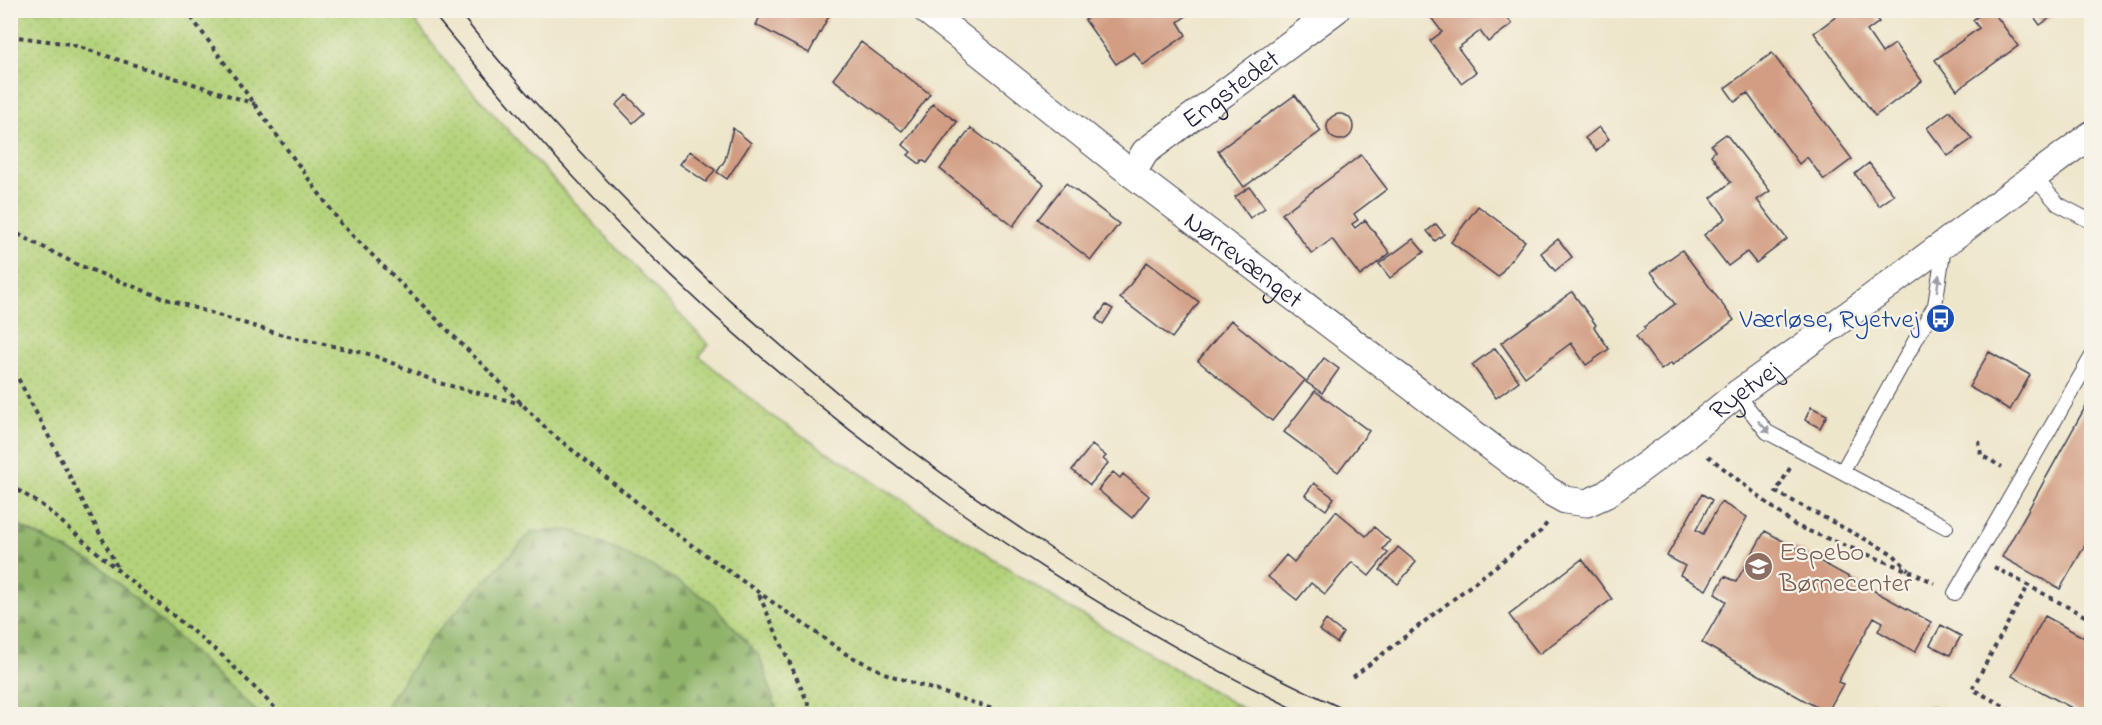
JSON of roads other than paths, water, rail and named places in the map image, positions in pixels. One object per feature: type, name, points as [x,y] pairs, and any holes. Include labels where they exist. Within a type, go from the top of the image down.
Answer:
[{"type":"street","name":"Nørrevænget","points":[[926,10],[1132,174],[1549,491],[1565,500]]},
{"type":"street","name":"Engstedet","points":[[1132,174],[1145,152],[1336,10]]},
{"type":"street","name":"Ryetvej","points":[[1565,500],[1587,503],[1605,495],[1684,437],[1737,394],[2091,134]]},
{"type":"lane","points":[[2034,177],[2058,204],[2091,222]]},
{"type":"lane","points":[[1842,472],[1935,305],[1944,243]]},
{"type":"lane","points":[[1955,593],[2091,356]]},
{"type":"lane","points":[[1737,394],[1767,432],[1946,527]]},
{"type":"tram line","points":[[430,10],[580,185],[709,311],[787,379],[950,505],[1035,563],[1123,617],[1305,714]]},
{"type":"tram line","points":[[457,10],[519,85],[584,157],[652,226],[794,357],[869,418],[947,477],[1105,583],[1186,630],[1354,714]]},
{"type":"place","name":"Værløse, Ryetvej","points":[[1940,318]]},
{"type":"place","name":"Espebo Børnecenter","points":[[1758,567]]}]
